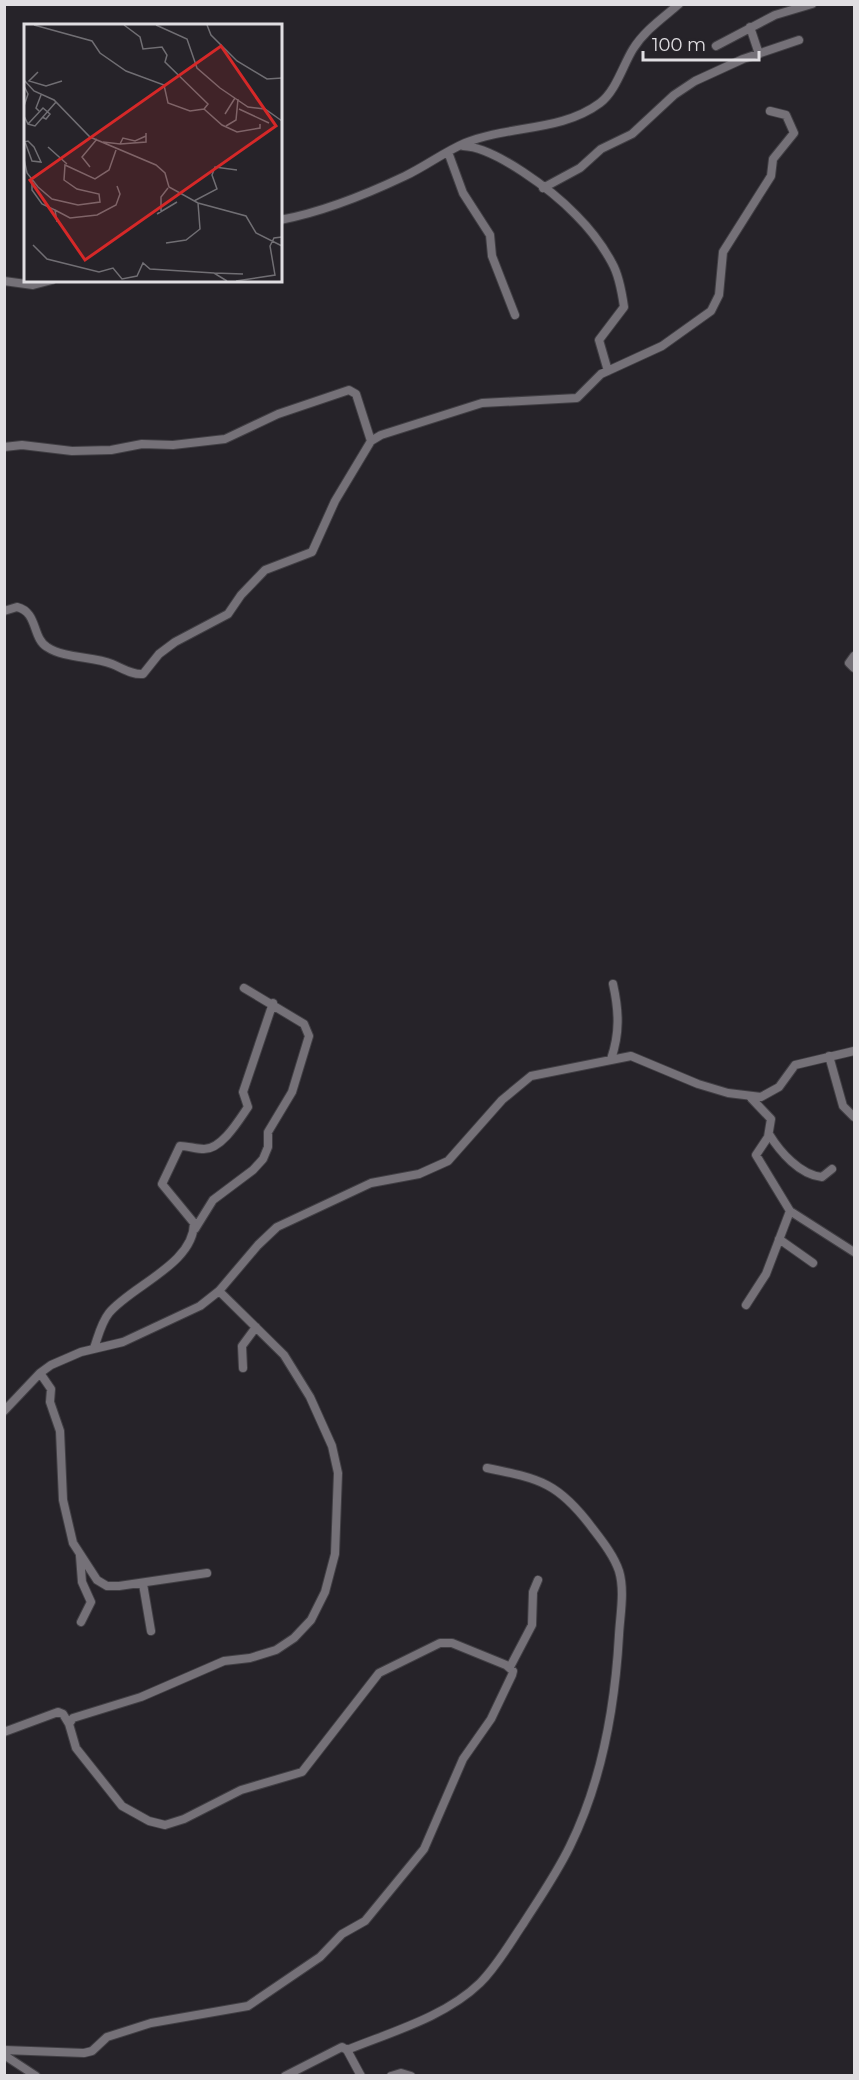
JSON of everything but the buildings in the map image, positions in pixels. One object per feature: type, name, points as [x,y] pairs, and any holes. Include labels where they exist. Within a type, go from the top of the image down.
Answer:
[{"type":"street","points":[[282,220],[302,217],[364,194],[407,175],[460,146],[512,131],[564,122],[602,102],[634,47],[648,30],[679,4]]},
{"type":"street","points":[[716,46],[775,15],[812,4]]},
{"type":"street","points":[[750,27],[759,54]]},
{"type":"street","points":[[543,188],[580,168],[601,149],[632,134],[674,95],[694,81],[799,40]]},
{"type":"street","points":[[4,611],[17,608],[28,612],[43,644],[52,650],[110,663],[136,675],[143,674],[159,654],[175,642],[228,614],[260,574],[312,552],[335,501],[371,441],[381,435],[482,403],[577,398],[598,376],[662,346],[706,316],[715,306],[719,295],[723,252],[771,176],[773,159],[794,133],[786,115],[770,111]]},
{"type":"street","points":[[460,146],[489,152],[543,188],[577,215],[615,269],[624,307],[599,342],[608,371]]},
{"type":"street","points":[[448,152],[459,185],[490,235],[492,256],[515,315]]},
{"type":"street","points":[[4,281],[33,285],[44,282]]},
{"type":"street","points":[[4,447],[22,445],[72,451],[111,450],[142,444],[173,445],[225,439],[278,414],[349,390],[356,394],[371,441]]},
{"type":"street","points":[[855,656],[849,663],[855,668]]},
{"type":"street","points":[[611,1059],[618,1039],[619,1014],[613,984]]},
{"type":"street","points":[[94,1348],[108,1314],[169,1266],[184,1250],[213,1200],[254,1170],[263,1159],[268,1147],[268,1132],[286,1105],[295,1085],[309,1030],[304,1024],[273,1003],[244,987]]},
{"type":"street","points":[[194,1230],[194,1223],[162,1184],[180,1146],[213,1148],[248,1107],[243,1092],[273,1003]]},
{"type":"street","points":[[751,1098],[771,1092],[795,1065],[855,1051]]},
{"type":"street","points":[[829,1056],[843,1106],[855,1117]]},
{"type":"street","points":[[4,1411],[40,1373],[94,1348],[123,1342],[200,1306],[219,1291],[258,1245],[277,1227],[371,1183],[418,1174],[448,1161],[502,1100],[531,1076],[611,1059],[636,1057],[698,1084],[751,1098],[771,1118],[770,1134],[756,1155],[790,1211],[855,1252]]},
{"type":"street","points":[[770,1134],[779,1149],[806,1172],[822,1177],[832,1169]]},
{"type":"street","points":[[746,1305],[766,1274],[790,1211]]},
{"type":"street","points":[[779,1239],[813,1263]]},
{"type":"street","points":[[69,1724],[79,1715],[141,1696],[224,1662],[250,1658],[276,1650],[294,1638],[311,1620],[325,1592],[335,1554],[338,1473],[333,1452],[310,1397],[284,1355],[219,1291]]},
{"type":"street","points":[[243,1368],[242,1346],[256,1327]]},
{"type":"street","points":[[40,1373],[52,1392],[50,1402],[60,1436],[63,1500],[72,1539],[80,1556],[97,1580],[107,1586],[143,1584],[207,1574]]},
{"type":"street","points":[[285,2076],[339,2048],[347,2050],[425,2017],[461,1998],[481,1982],[546,1889],[570,1848],[588,1806],[612,1712],[618,1653],[620,1574],[604,1544],[574,1503],[556,1488],[540,1480],[487,1468]]},
{"type":"street","points":[[80,1556],[82,1582],[91,1602],[81,1622]]},
{"type":"street","points":[[510,1667],[532,1625],[532,1599],[538,1580]]},
{"type":"street","points":[[143,1584],[151,1630]]},
{"type":"street","points":[[4,1732],[58,1712],[62,1713],[69,1724],[76,1748],[122,1806],[149,1821],[165,1825],[184,1820],[241,1790],[302,1772],[379,1674],[440,1643],[452,1643],[510,1667],[513,1671],[491,1719],[463,1759],[424,1849],[365,1920],[342,1934],[320,1958],[243,2009],[202,2012],[151,2023],[103,2039],[88,2052],[4,2050]]},
{"type":"street","points":[[347,2050],[361,2076]]},
{"type":"street","points":[[4,2055],[36,2076]]},
{"type":"street","points":[[390,2076],[401,2073],[411,2076]]}]
